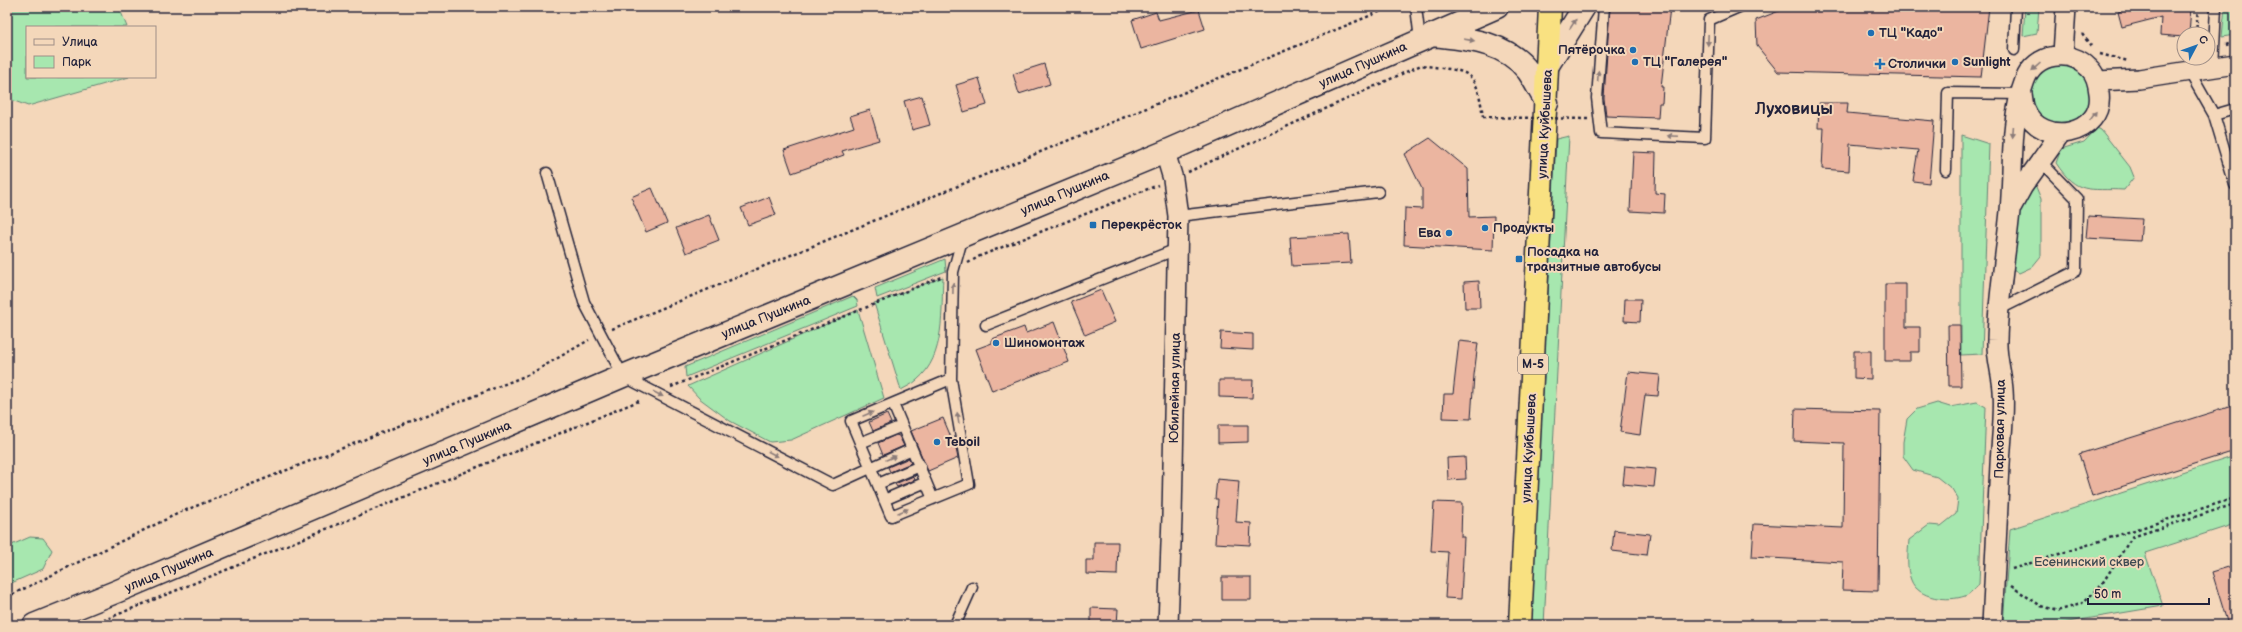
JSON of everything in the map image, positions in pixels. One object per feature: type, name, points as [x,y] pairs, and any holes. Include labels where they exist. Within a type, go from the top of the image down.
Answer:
[{"type":"highway","name":"улица Куйбышева","points":[[1520,625],[1547,103],[1550,7]]},
{"type":"main road","points":[[1460,22],[1477,7]]},
{"type":"main road","name":"улица Пушкина","points":[[34,625],[118,591],[623,376],[1165,152],[1425,37],[1497,7]]},
{"type":"main road","points":[[1548,65],[1584,7]]},
{"type":"main road","points":[[1425,37],[1473,40],[1498,47],[1521,63],[1547,103]]},
{"type":"street","points":[[2063,54],[2066,7]]},
{"type":"street","points":[[2063,54],[2077,59],[2089,68],[2097,81],[2100,96],[2097,111],[2088,123],[2075,131],[2060,134],[2045,130],[2032,122],[2024,109],[2022,94],[2025,79],[2034,66],[2047,58],[2063,54]]},
{"type":"street","points":[[2097,81],[2139,79],[2235,64]]},
{"type":"street","name":"Парковая улица","points":[[1992,625],[2003,391],[1997,341],[2010,209],[2013,127],[2022,94]]},
{"type":"street","name":"Парковая улица","points":[[2010,209],[2023,186],[2060,134]]},
{"type":"street","name":"Юбилейная улица","points":[[1165,152],[1173,179],[1178,216],[1172,517],[1168,625]]},
{"type":"lane","points":[[1416,7],[1425,37]]},
{"type":"lane","points":[[1604,7],[1597,98],[1600,133],[1705,138],[1709,20],[1739,7]]},
{"type":"lane","points":[[2014,50],[2016,7]]},
{"type":"lane","points":[[2213,68],[2216,7]]},
{"type":"lane","points":[[2188,72],[2214,115],[2235,185]]},
{"type":"lane","points":[[1946,170],[1948,93],[2022,94]]},
{"type":"lane","points":[[2214,115],[2235,109]]},
{"type":"lane","points":[[2000,309],[2076,271],[2077,199],[2041,162]]},
{"type":"lane","points":[[547,173],[584,302],[599,334],[623,376],[833,485],[870,466],[912,449]]},
{"type":"lane","points":[[1178,216],[1378,192]]},
{"type":"lane","points":[[952,379],[851,421],[891,516],[969,484],[952,379],[954,272],[963,236]]},
{"type":"lane","points":[[986,325],[1178,249]]},
{"type":"lane","points":[[893,404],[933,499]]},
{"type":"lane","points":[[860,443],[902,426]]},
{"type":"lane","points":[[878,484],[920,466]]},
{"type":"lane","points":[[884,500],[926,482]]},
{"type":"lane","points":[[955,625],[972,587]]},
{"type":"path","points":[[7,597],[181,512],[530,374],[599,334],[1391,7]]},
{"type":"path","points":[[2197,26],[2198,7]]},
{"type":"path","points":[[2082,26],[2082,33],[2092,48]]},
{"type":"path","points":[[2096,53],[2130,62]]},
{"type":"path","points":[[92,625],[954,272],[980,256],[1173,179],[1421,64],[1463,72],[1474,78],[1479,90],[1483,117],[1588,119]]},
{"type":"path","points":[[1994,574],[2235,498]]},
{"type":"path","points":[[1994,574],[2041,606],[2057,611],[2081,604],[2100,587],[2132,537],[2235,504]]},
{"type":"green space","points":[[7,7],[119,7],[127,26],[26,26],[26,78],[126,78],[28,106],[9,99],[7,95]]},
{"type":"green space","points":[[2025,7],[2039,7],[2037,33],[2023,36]]},
{"type":"green space","points":[[2225,7],[2235,7],[2235,35],[2222,37]]},
{"type":"green space","points":[[2061,63],[2073,66],[2083,72],[2089,82],[2092,94],[2089,106],[2083,116],[2073,122],[2061,125],[2049,122],[2039,116],[2033,106],[2030,94],[2033,82],[2039,72],[2049,66]]},
{"type":"green space","points":[[2097,128],[2101,130],[2130,167],[2134,177],[2124,190],[2092,189],[2078,186],[2064,174],[2056,163],[2061,149],[2084,142]]},
{"type":"green space","points":[[1961,135],[1989,144],[1982,354],[1961,355]]},
{"type":"green space","points":[[1569,136],[1544,625],[1531,625],[1556,139]]},
{"type":"green space","points":[[2034,182],[2041,199],[2041,256],[2032,267],[2019,273],[2010,267],[2016,211]]},
{"type":"green space","points":[[945,259],[946,271],[877,298],[875,288]]},
{"type":"green space","points":[[943,277],[942,318],[937,346],[933,358],[926,370],[917,380],[901,390],[874,303]]},
{"type":"green space","points":[[853,296],[857,300],[858,306],[686,377],[685,367]]},
{"type":"green space","points":[[858,310],[884,398],[791,440],[770,442],[730,421],[699,398],[688,386]]},
{"type":"green space","points":[[1977,402],[1986,407],[1979,584],[1965,596],[1942,599],[1927,595],[1920,591],[1911,580],[1908,565],[1909,540],[1929,525],[1941,526],[1956,514],[1958,499],[1952,489],[1937,477],[1913,470],[1903,456],[1903,442],[1907,419],[1917,409],[1937,403],[1950,407]]},
{"type":"green space","name":"Есенинский сквер","points":[[2235,456],[2235,524],[2145,553],[2163,606],[2050,625],[2003,625],[2010,529]]},
{"type":"green space","points":[[30,537],[43,538],[52,550],[43,569],[7,585],[7,547]]},
{"type":"building","name":"ТЦ \"Галерея\"","points":[[1610,7],[1670,7],[1661,87],[1663,87],[1662,103],[1659,103],[1658,118],[1606,116],[1604,98]]},
{"type":"building","name":"ТЦ \"Кадо\"","points":[[1789,7],[1989,7],[1981,77],[1778,72],[1757,46],[1756,20]]},
{"type":"building","points":[[2140,7],[2191,7],[2190,26],[2176,26],[2176,36],[2160,35],[2161,17],[2122,27],[2118,12]]},
{"type":"building","points":[[1199,10],[1205,29],[1141,49],[1132,20],[1156,12],[1159,20]]},
{"type":"building","points":[[1044,64],[1050,84],[1019,94],[1013,74]]},
{"type":"building","points":[[979,78],[987,105],[964,112],[956,85]]},
{"type":"building","points":[[922,96],[930,125],[912,130],[904,101]]},
{"type":"building","points":[[1819,103],[1848,103],[1847,113],[1934,121],[1929,183],[1913,181],[1918,150],[1850,144],[1849,171],[1822,169],[1824,128],[1818,128]]},
{"type":"building","points":[[870,110],[879,140],[842,151],[844,155],[792,173],[784,150],[854,127],[850,116]]},
{"type":"building","points":[[1430,138],[1468,169],[1469,217],[1494,216],[1493,250],[1404,245],[1405,208],[1422,209],[1422,189],[1405,154]]},
{"type":"building","points":[[1633,152],[1656,153],[1655,193],[1665,194],[1664,213],[1630,211]]},
{"type":"building","points":[[652,188],[667,223],[646,232],[631,197]]},
{"type":"building","points":[[769,197],[776,215],[748,225],[741,208]]},
{"type":"building","points":[[709,215],[719,240],[686,253],[676,228]]},
{"type":"building","points":[[2088,216],[2142,219],[2140,241],[2086,238]]},
{"type":"building","points":[[1349,234],[1351,263],[1292,266],[1290,237]]},
{"type":"building","points":[[1479,281],[1480,308],[1465,308],[1464,282]]},
{"type":"building","points":[[1885,284],[1906,284],[1906,327],[1920,327],[1920,352],[1910,352],[1910,361],[1885,361]]},
{"type":"building","points":[[1101,290],[1115,322],[1085,335],[1071,302]]},
{"type":"building","points":[[1625,299],[1641,299],[1640,322],[1624,321]]},
{"type":"building","points":[[1054,322],[1069,362],[992,391],[976,349],[992,343],[992,339],[1024,327],[1026,333]]},
{"type":"building","points":[[1948,325],[1960,325],[1961,386],[1949,386]]},
{"type":"building","points":[[1221,332],[1253,334],[1253,350],[1220,348]]},
{"type":"building","points":[[1459,341],[1478,343],[1471,419],[1443,418],[1444,394],[1453,394]]},
{"type":"building","points":[[1854,351],[1871,351],[1871,379],[1854,378]]},
{"type":"building","points":[[1628,372],[1660,375],[1658,396],[1645,395],[1640,435],[1620,432]]},
{"type":"building","points":[[1219,380],[1253,380],[1252,398],[1219,397]]},
{"type":"building","points":[[2235,405],[2235,451],[2092,496],[2079,454]]},
{"type":"building","points":[[1795,409],[1880,411],[1878,591],[1842,590],[1843,562],[1752,557],[1754,524],[1843,528],[1844,443],[1794,441]]},
{"type":"building","points":[[887,414],[891,423],[873,431],[869,422]]},
{"type":"building","points":[[943,418],[956,449],[958,458],[928,471],[911,431]]},
{"type":"building","points":[[1218,425],[1248,425],[1248,442],[1218,443]]},
{"type":"building","points":[[896,435],[899,436],[904,446],[883,455],[878,443]]},
{"type":"building","points":[[1465,457],[1466,479],[1448,480],[1447,458]]},
{"type":"building","points":[[909,458],[911,463],[890,472],[888,467]]},
{"type":"building","points":[[1625,466],[1656,469],[1654,487],[1623,484]]},
{"type":"building","points":[[916,475],[914,477],[915,480],[897,487],[895,484]]},
{"type":"building","points":[[1217,479],[1239,481],[1236,522],[1251,523],[1250,545],[1215,543],[1218,499],[1215,499]]},
{"type":"building","points":[[1434,502],[1462,503],[1461,537],[1464,537],[1461,599],[1445,598],[1448,552],[1431,551]]},
{"type":"building","points":[[1614,530],[1650,534],[1647,555],[1612,551]]},
{"type":"building","points":[[1094,542],[1118,542],[1117,575],[1086,574],[1086,560],[1094,560]]},
{"type":"building","points":[[2235,565],[2235,625],[2228,625],[2212,572]]},
{"type":"building","points":[[1222,577],[1251,577],[1251,600],[1222,600]]},
{"type":"building","points":[[1091,608],[1118,609],[1117,625],[1091,625]]},
{"type":"place","name":"ТЦ \"Кадо\"","points":[[1871,33]]},
{"type":"place","name":"Пятёрочка","points":[[1633,50]]},
{"type":"place","name":"ТЦ \"Галерея\"","points":[[1635,62]]},
{"type":"place","name":"Sunlight","points":[[1955,62]]},
{"type":"place","name":"Столички","points":[[1880,64]]},
{"type":"place","name":"Перекрёсток","points":[[1093,225]]},
{"type":"place","name":"Продукты","points":[[1485,228]]},
{"type":"place","name":"Ева","points":[[1449,233]]},
{"type":"place","name":"Посадка на транзитные автобусы","points":[[1519,259]]},
{"type":"place","name":"Шиномонтаж","points":[[996,343]]},
{"type":"place","name":"Teboil","points":[[937,442]]},
{"type":"district","name":"Луховицы","points":[[1794,109]]}]
